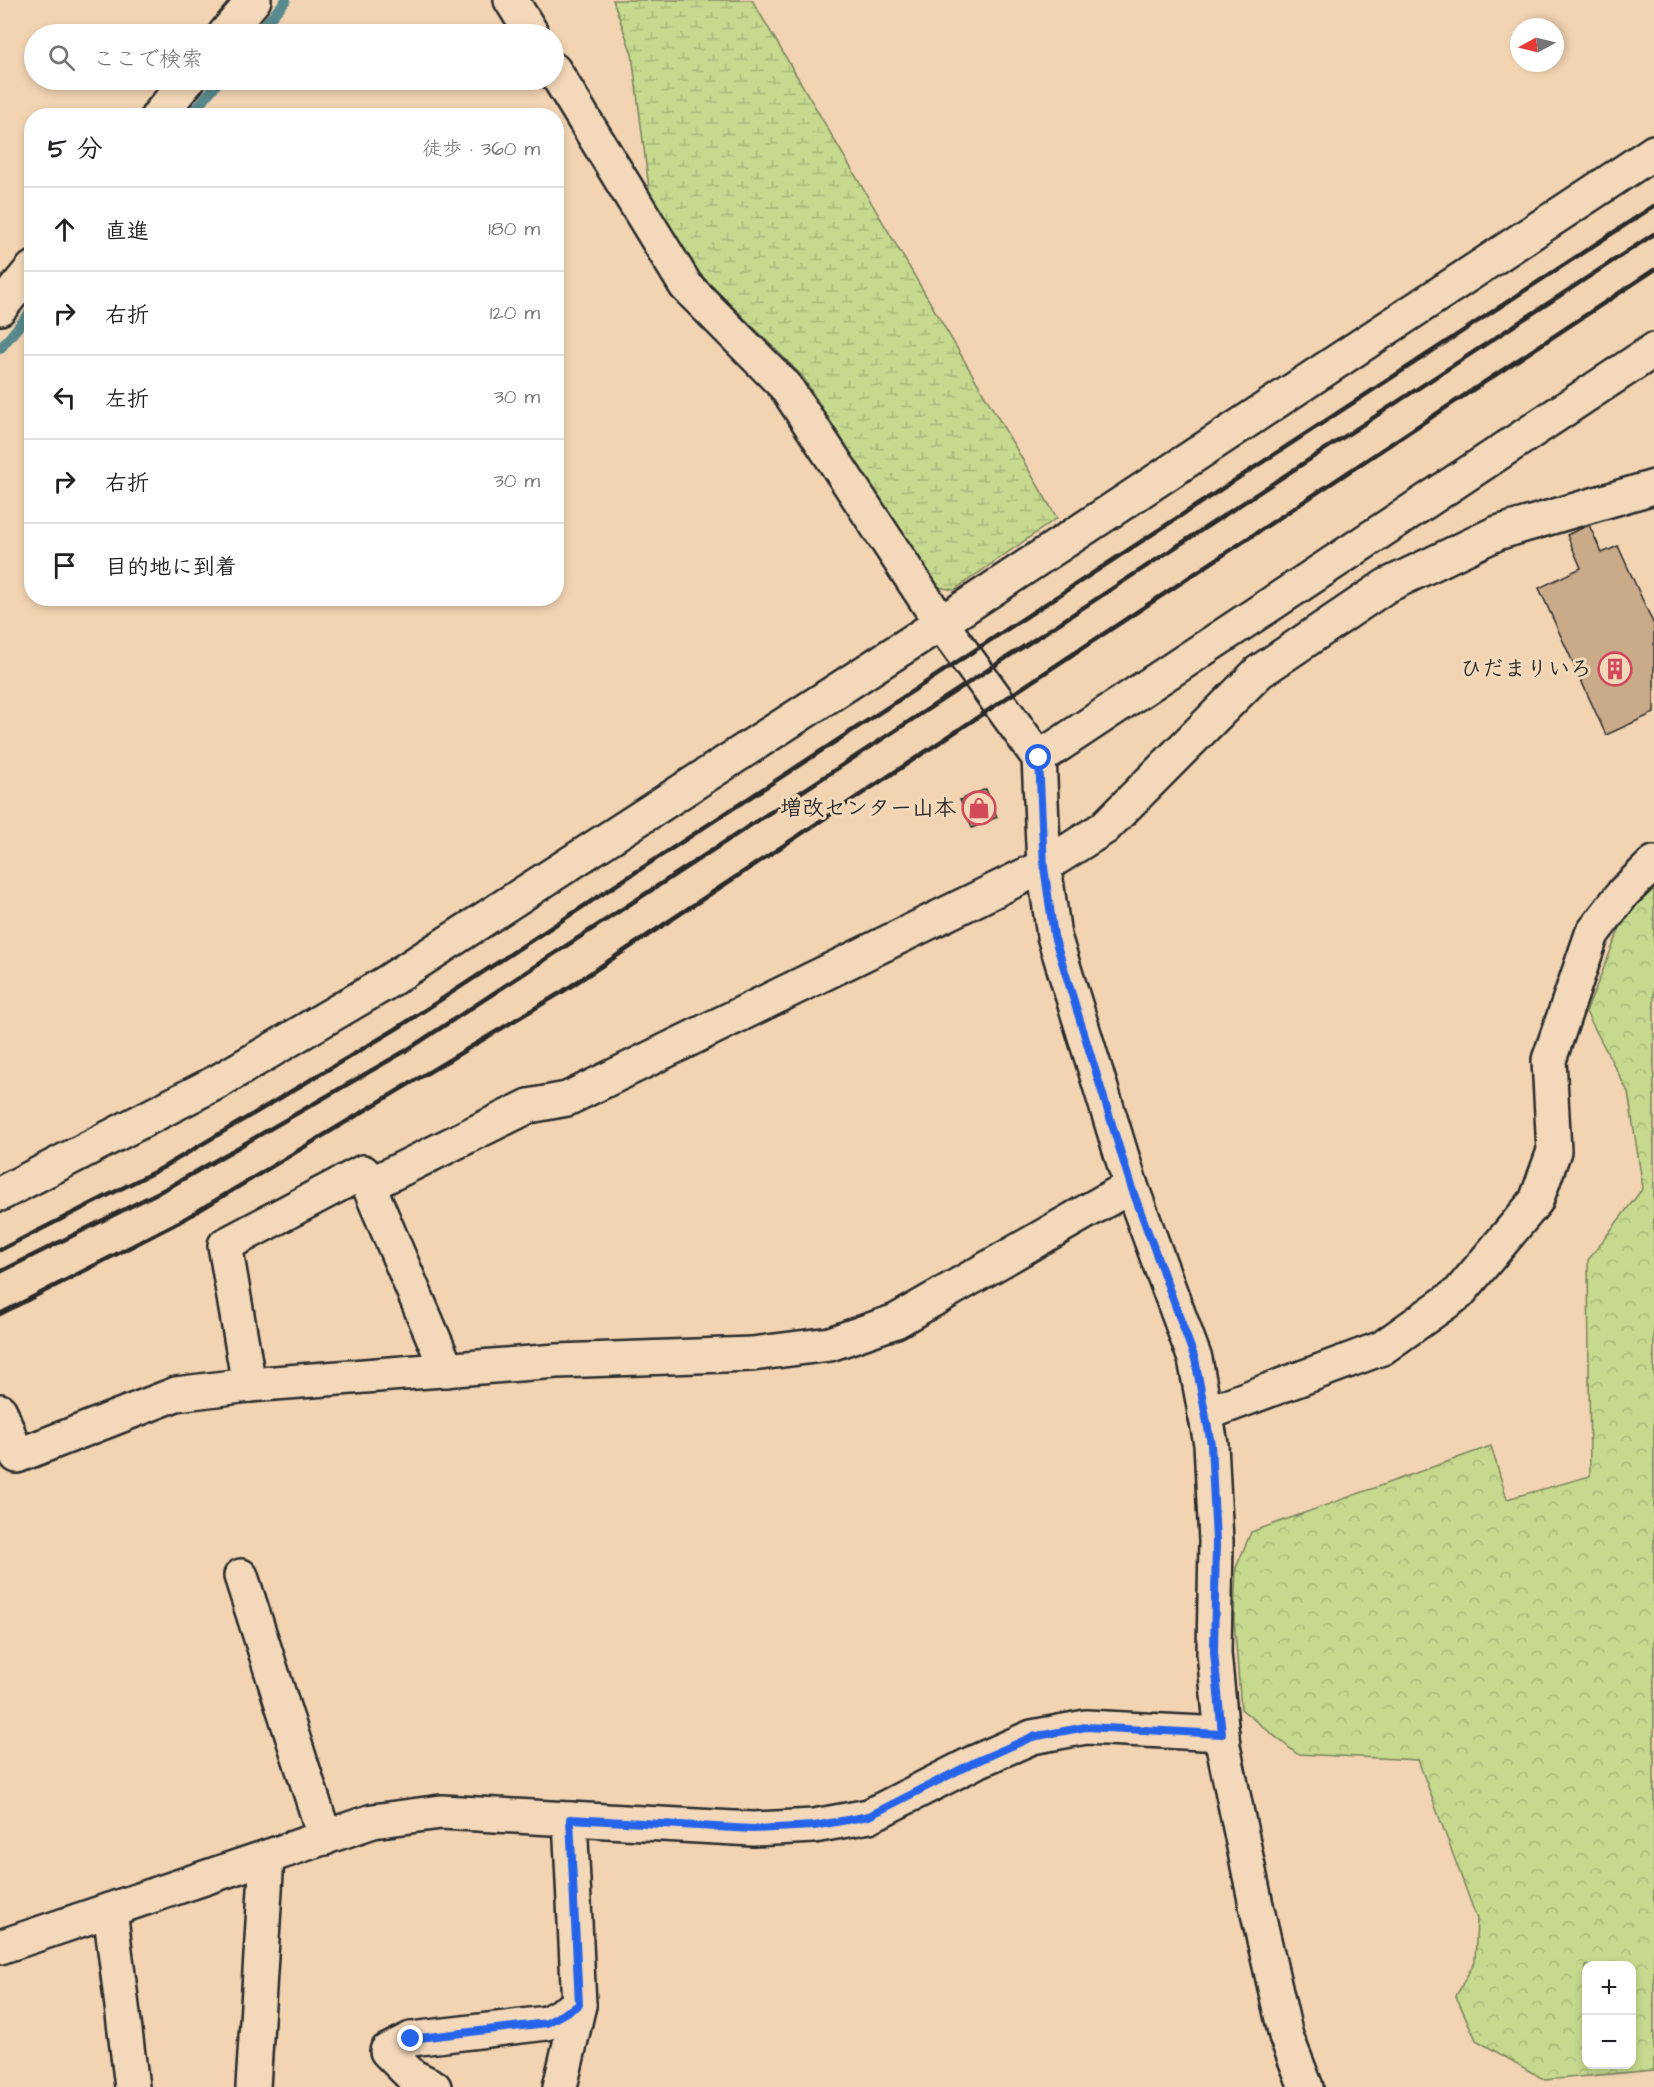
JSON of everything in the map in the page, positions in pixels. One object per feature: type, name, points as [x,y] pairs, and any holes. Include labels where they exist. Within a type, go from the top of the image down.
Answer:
[{"type":"street","points":[[234,24],[254,0]]},
{"type":"street","points":[[511,0],[526,24]]},
{"type":"street","points":[[564,86],[686,286],[785,386],[941,623],[1039,758],[1044,867],[1054,936],[1131,1186],[1195,1359],[1211,1444],[1216,1541],[1214,1653],[1222,1734],[1256,1905],[1286,2036],[1306,2087]]},
{"type":"street","points":[[165,108],[180,90]]},
{"type":"street","points":[[0,1194],[219,1081],[384,984],[941,623],[1654,152]]},
{"type":"street","points":[[0,308],[24,279]]},
{"type":"street","points":[[1039,758],[1654,350]]},
{"type":"street","points":[[369,1185],[529,1106],[567,1099],[1044,867],[1104,828],[1259,672],[1386,586],[1497,532],[1654,487]]},
{"type":"street","points":[[1205,1414],[1382,1348],[1459,1293],[1536,1201],[1554,1150],[1549,1060],[1592,934],[1624,892],[1654,863]]},
{"type":"street","points":[[249,1385],[225,1245],[363,1172],[447,1370]]},
{"type":"street","points":[[0,1411],[17,1456],[176,1394],[249,1385],[557,1361],[752,1354],[830,1344],[896,1321],[1131,1186]]},
{"type":"street","points":[[241,1576],[325,1838]]},
{"type":"street","points":[[0,1947],[373,1821],[441,1812],[753,1829],[814,1826],[869,1816],[973,1763],[1032,1737],[1086,1727],[1222,1734]]},
{"type":"street","points":[[560,2087],[579,2005],[570,1819]]},
{"type":"street","points":[[253,2087],[267,1857]]},
{"type":"street","points":[[110,1910],[132,2087]]},
{"type":"street","points":[[434,2087],[412,2076],[387,2051],[411,2039],[547,2023],[579,2005]]},
{"type":"green space","points":[[613,0],[752,0],[1057,518],[954,590],[938,587],[927,579],[803,377],[697,271],[650,196],[632,54]]},
{"type":"green space","points":[[1654,887],[1654,2070],[1545,2080],[1476,2040],[1456,1996],[1475,1961],[1477,1919],[1418,1760],[1297,1754],[1241,1709],[1234,1619],[1236,1568],[1251,1532],[1491,1446],[1507,1499],[1590,1476],[1588,1260],[1643,1188],[1628,1092],[1586,1012],[1624,918]]},
{"type":"building","name":"ひだまりいろ","points":[[1589,525],[1602,553],[1618,546],[1654,625],[1654,713],[1606,735],[1539,588],[1581,568],[1567,535]]},
{"type":"building","name":"増改センター山本","points":[[986,789],[997,817],[972,828],[960,800]]},
{"type":"waterway","points":[[266,24],[286,0]]},
{"type":"waterway","points":[[197,108],[212,90]]},
{"type":"waterway","points":[[0,349],[24,320]]},
{"type":"railway","points":[[0,1250],[162,1168],[396,1029],[1654,206]]},
{"type":"railway","points":[[0,1272],[171,1186],[407,1050],[1654,234]]},
{"type":"railway","points":[[0,1314],[183,1220],[562,992],[1654,270]]},
{"type":"place","name":"ひだまりいろ","points":[[1615,669]]},
{"type":"place","name":"増改センター山本","points":[[979,808]]},
{"type":"route","points":[[411,2039],[547,2023],[579,2005],[570,1819],[753,1829],[814,1826],[869,1816],[973,1763],[1032,1737],[1086,1727],[1222,1734],[1214,1653],[1216,1541],[1211,1444],[1195,1359],[1131,1186],[1054,936],[1044,867],[1039,758]]}]
